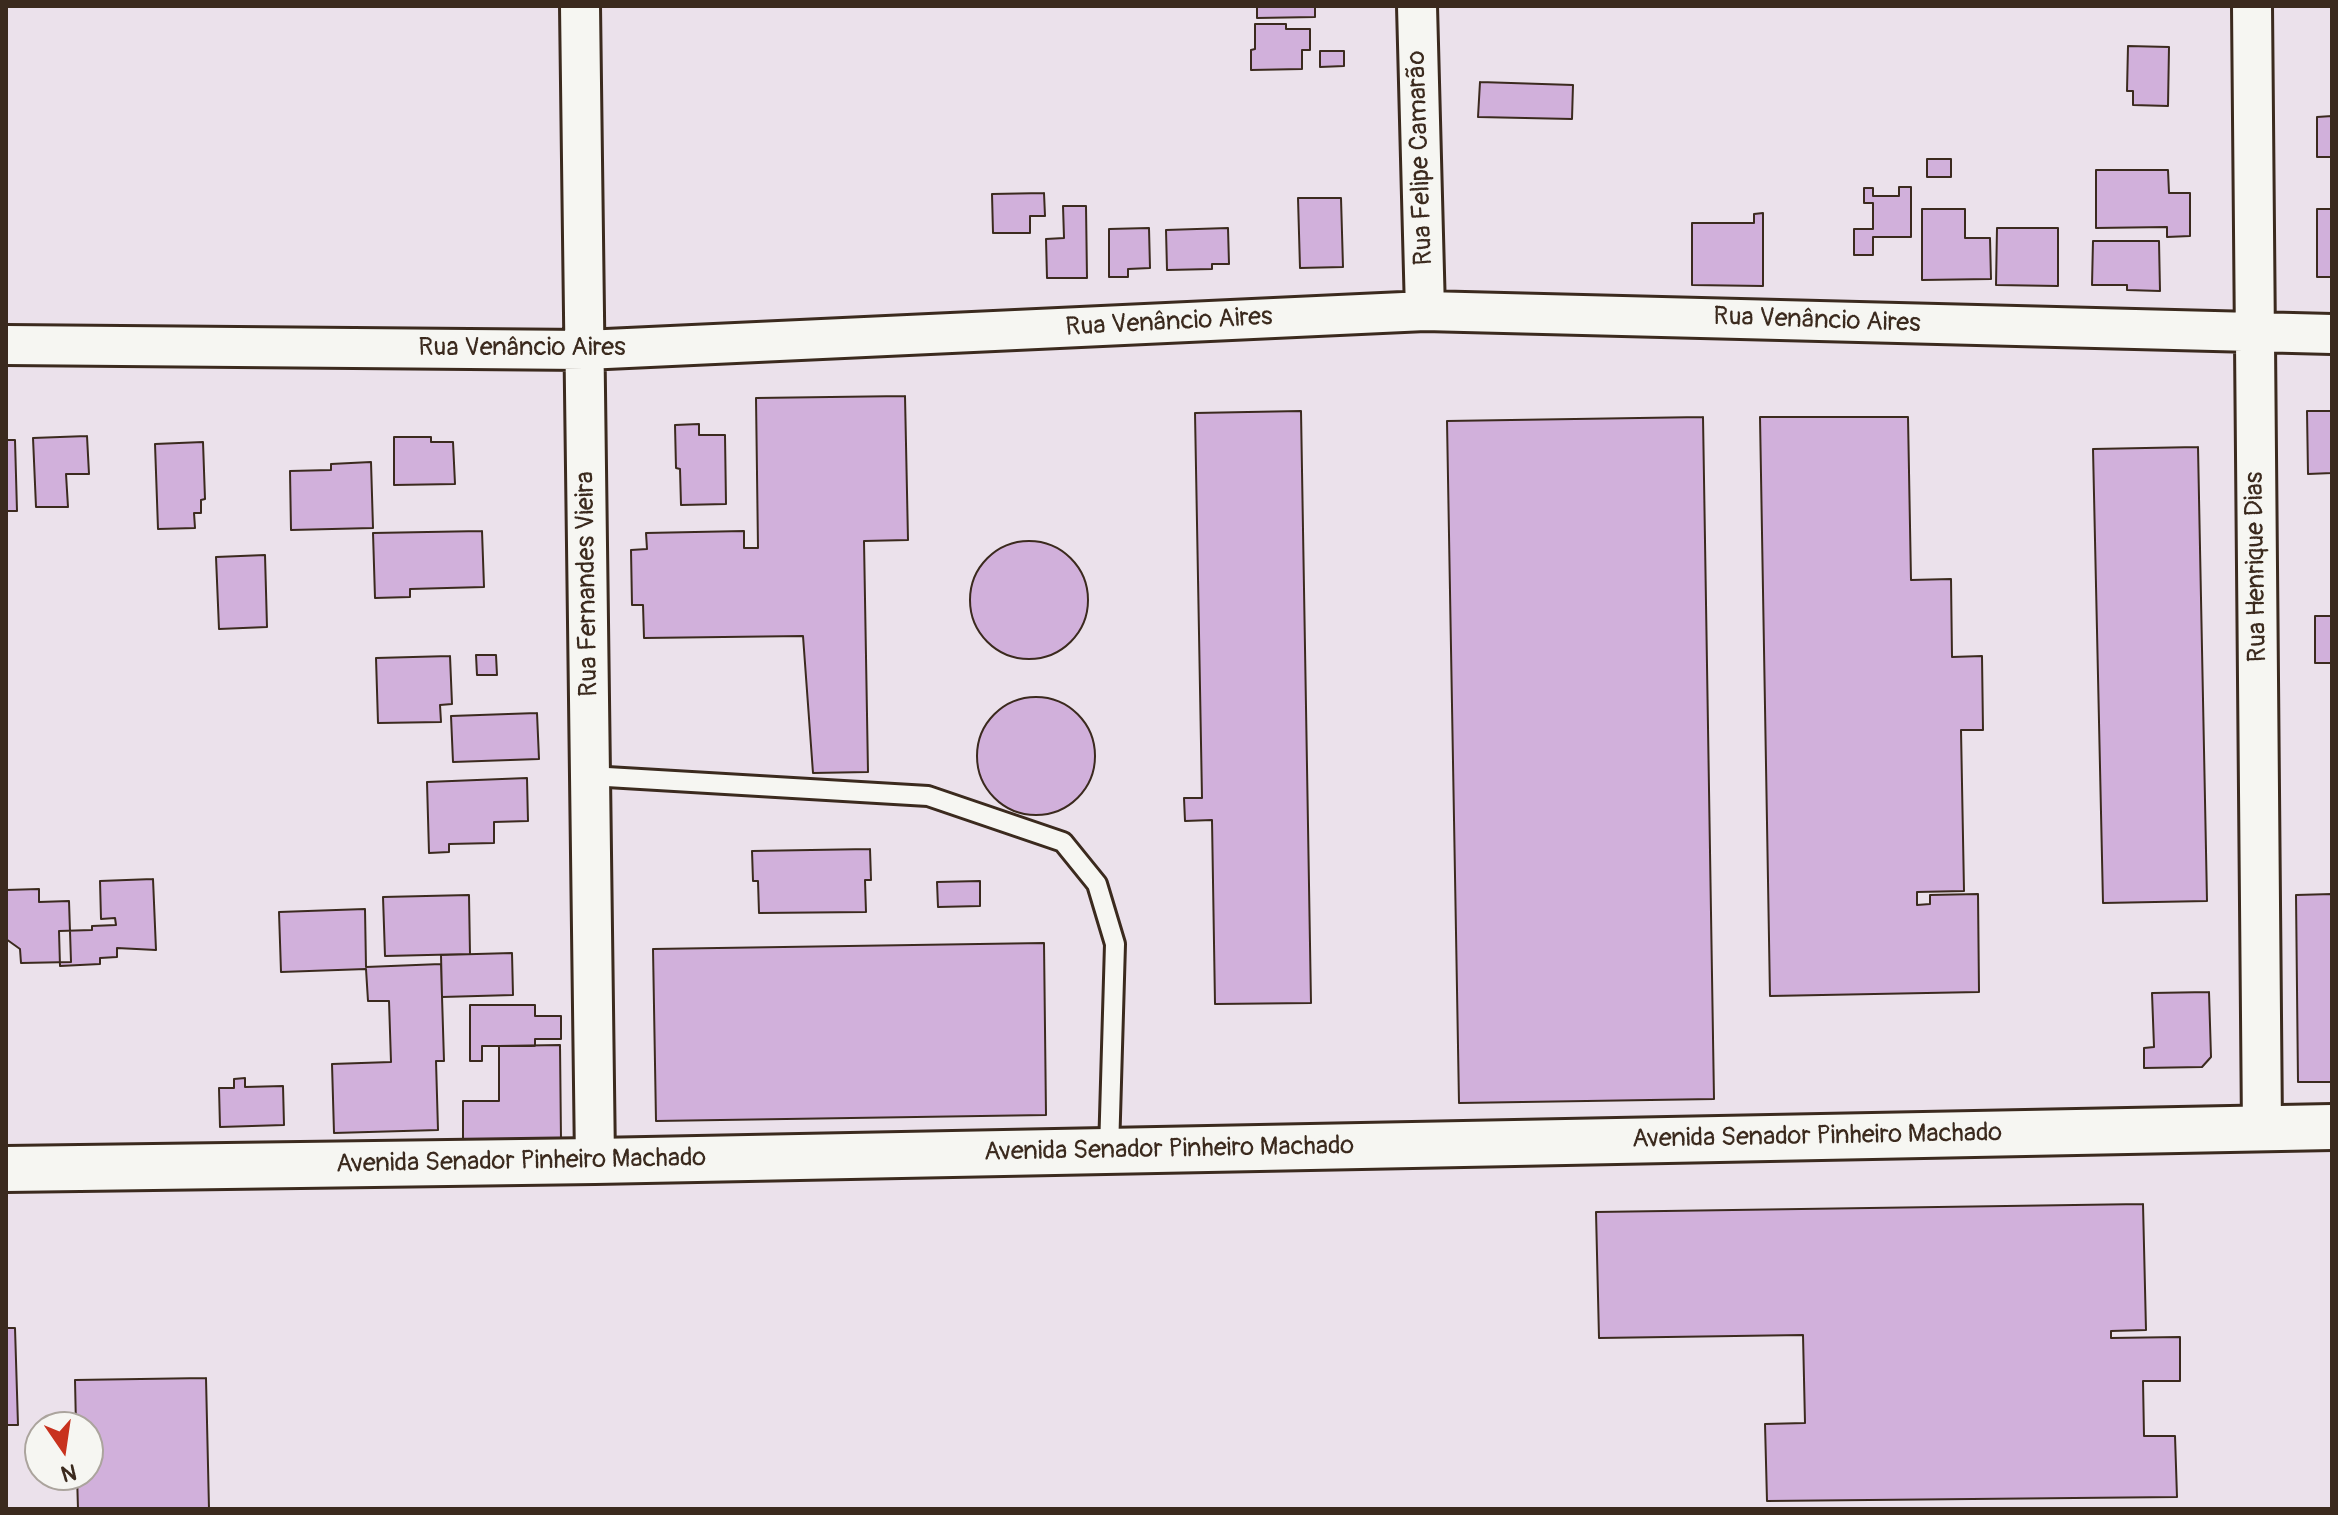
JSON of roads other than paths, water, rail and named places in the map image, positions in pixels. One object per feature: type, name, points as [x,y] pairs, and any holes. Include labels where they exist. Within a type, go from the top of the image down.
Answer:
[{"type":"main road","name":"Avenida Senador Pinheiro Machado","points":[[6,1169],[595,1161],[2332,1127]]},
{"type":"street","name":"Rua Fernandes Vieira","points":[[580,6],[595,1161]]},
{"type":"street","name":"Rua Felipe Camarão","points":[[1417,6],[1425,311]]},
{"type":"street","name":"Rua Henrique Dias","points":[[2252,6],[2262,1128]]},
{"type":"street","name":"Rua Venâncio Aires","points":[[6,345],[585,350],[1425,311],[2332,334]]},
{"type":"lane","points":[[590,776],[928,796],[1063,842],[1097,884],[1115,944],[1109,1151]]}]
